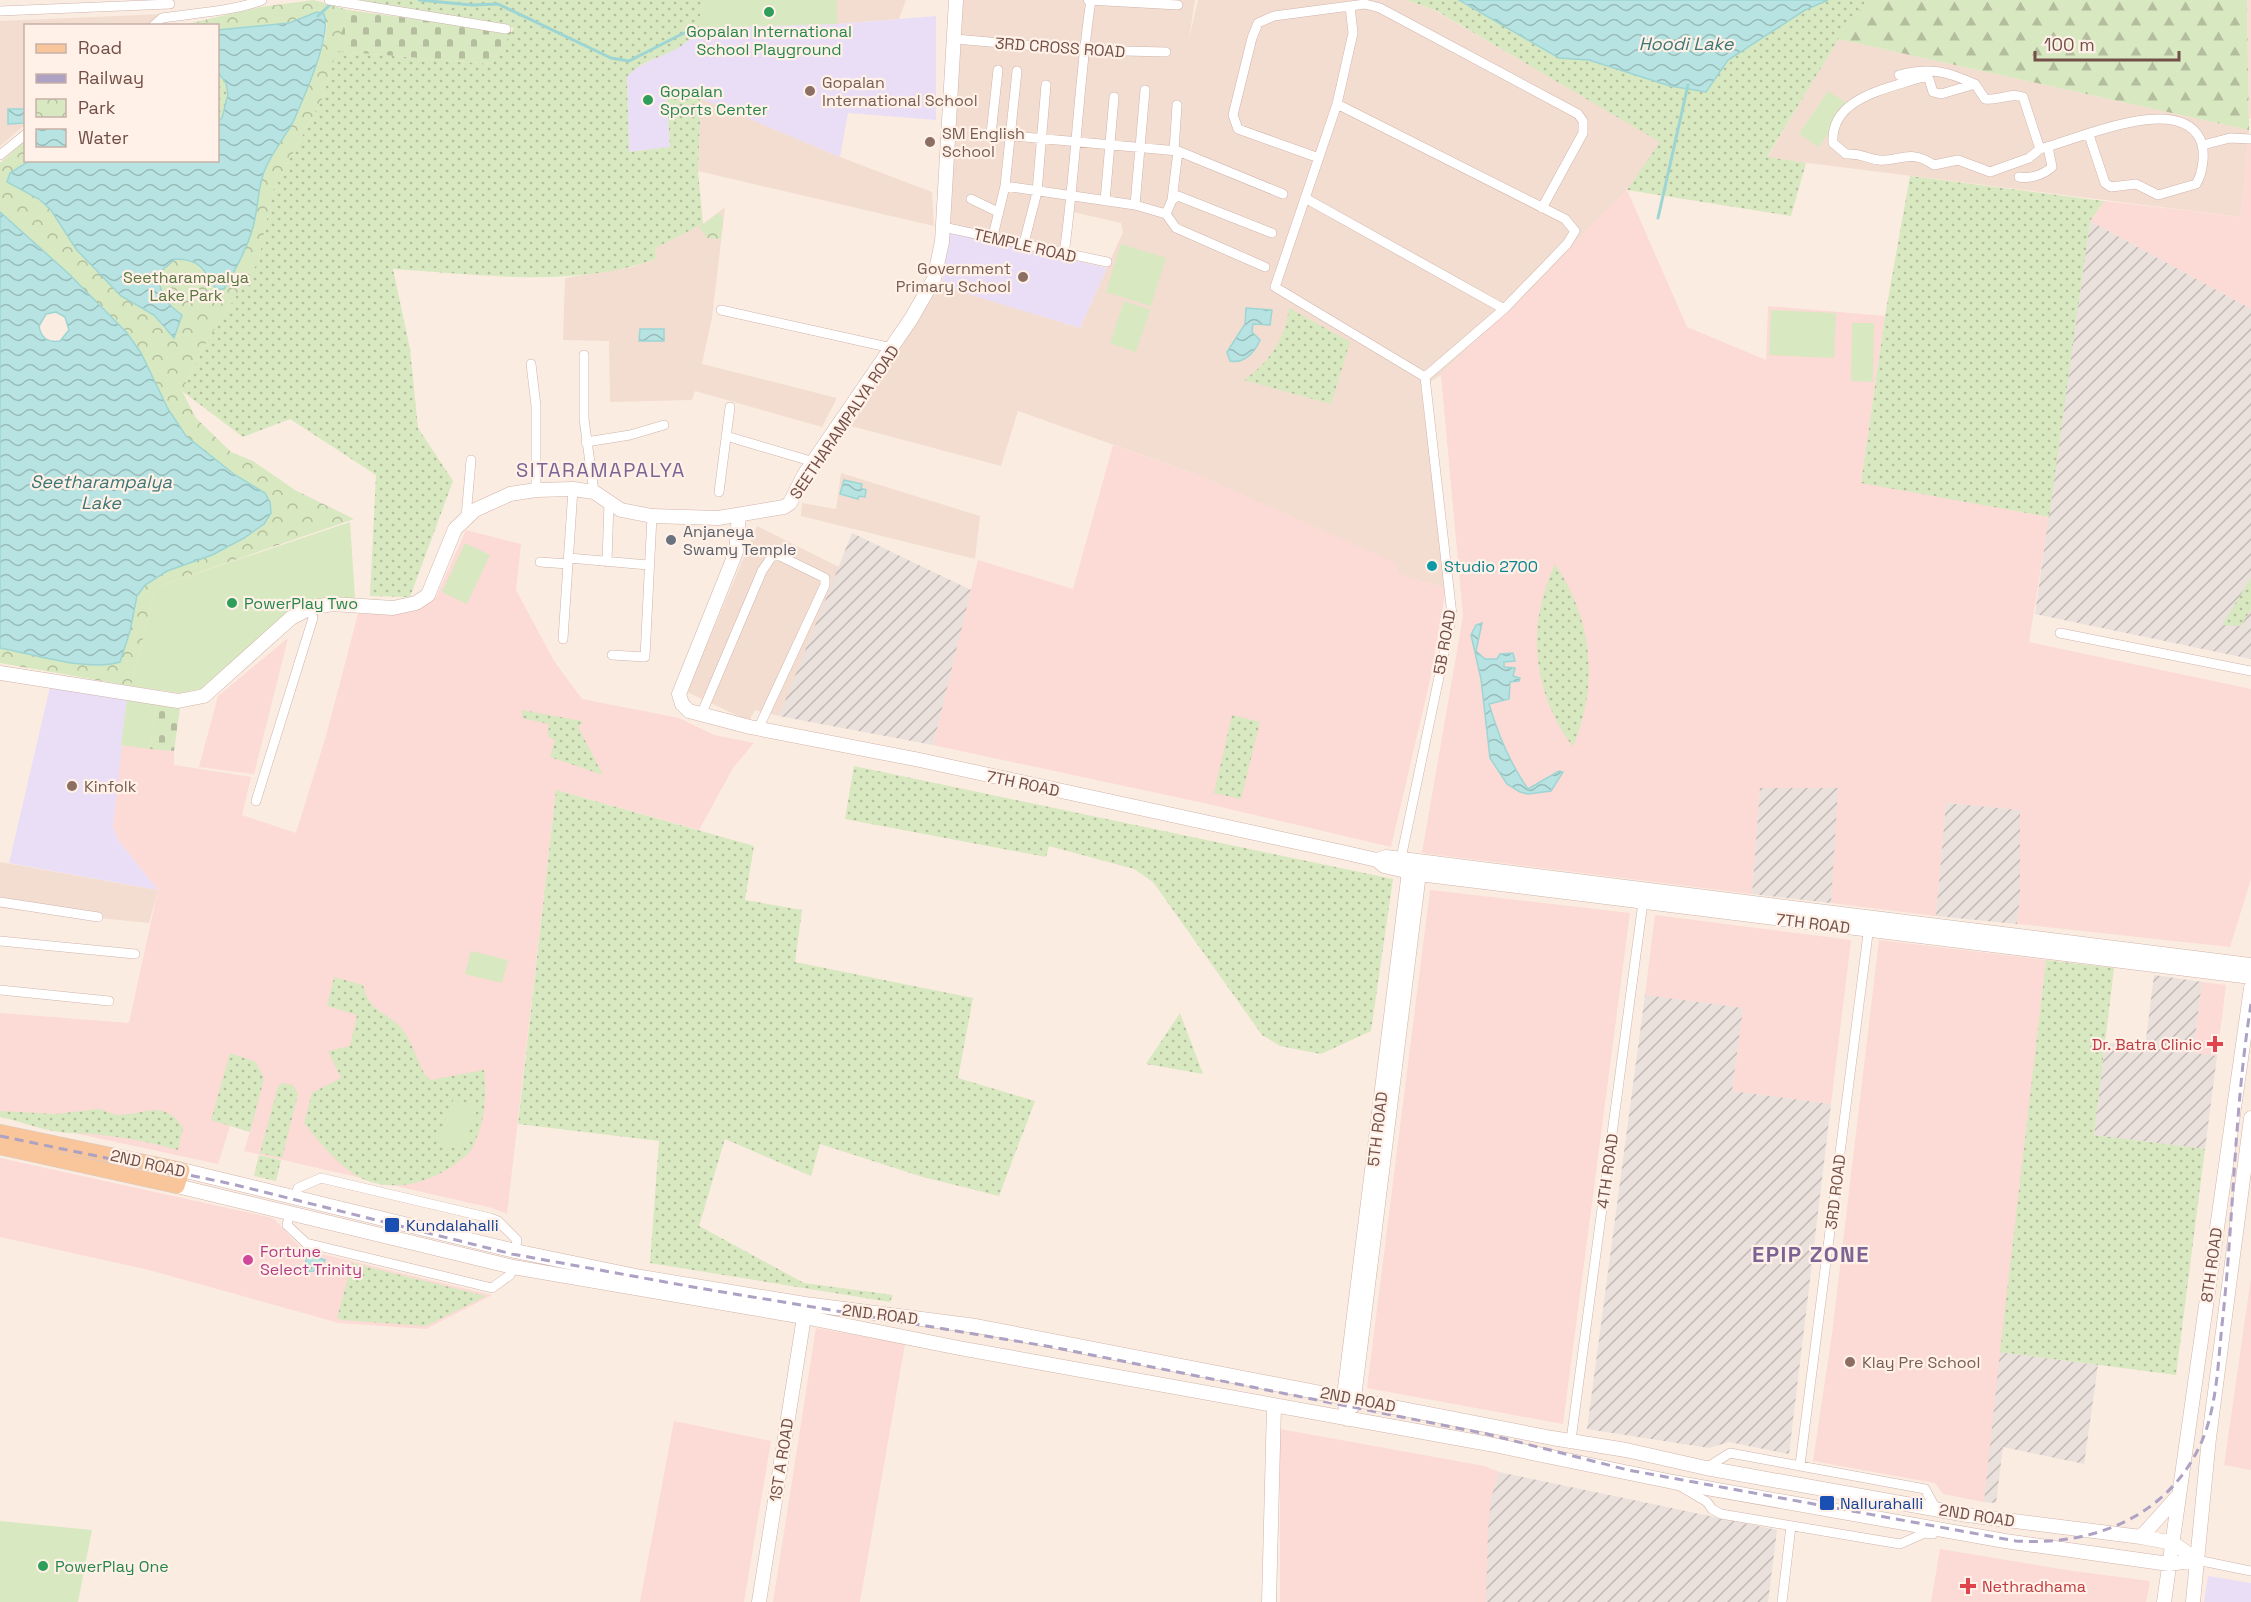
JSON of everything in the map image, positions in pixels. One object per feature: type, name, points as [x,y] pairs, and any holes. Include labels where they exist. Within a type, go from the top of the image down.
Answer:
[{"type":"main road","name":"SEETHARAMPALYA ROAD","points":[[0,673],[178,701],[204,696],[291,618],[310,608],[332,604],[393,608],[416,603],[428,595],[455,529],[466,517],[510,494],[536,490],[573,489],[594,492],[621,510],[652,516],[718,518],[784,507],[790,503],[804,475],[892,348],[934,279],[943,227],[956,0]]},
{"type":"main road","name":"7TH ROAD","points":[[739,515],[736,552],[679,694],[682,704],[689,711],[700,715],[758,729],[915,759],[1377,860],[1384,867],[1410,866],[1869,924],[2251,977]]},
{"type":"main road","name":"5TH ROAD","points":[[1349,1419],[1349,1397],[1384,1110],[1410,866]]},
{"type":"main road","name":"7TH ROAD","points":[[1869,924],[2251,965]]},
{"type":"main road","name":"8TH ROAD","points":[[2164,1602],[2251,988]]},
{"type":"main road","name":"8TH ROAD","points":[[2193,1602],[2210,1430],[2251,1118]]},
{"type":"main road","name":"2ND ROAD","points":[[0,1132],[182,1170],[515,1251],[641,1277],[772,1299],[950,1322],[1349,1397],[1707,1468],[1936,1509],[2038,1525],[2141,1537],[2173,1543],[2197,1560]]},
{"type":"main road","name":"2ND ROAD","points":[[0,1147],[177,1186],[513,1267],[804,1317],[1274,1406],[1490,1444],[1673,1482],[1997,1540],[2169,1564],[2197,1560]]},
{"type":"main road","points":[[177,1186],[182,1170]]},
{"type":"main road","name":"1ST A ROAD","points":[[759,1602],[804,1317]]},
{"type":"main road","points":[[927,1320],[933,1330],[935,1342]]},
{"type":"main road","points":[[935,1342],[940,1331],[950,1322]]},
{"type":"main road","points":[[1269,1602],[1274,1406]]},
{"type":"main road","points":[[2189,1427],[2210,1430]]},
{"type":"main road","points":[[2141,1537],[2178,1496]]},
{"type":"main road","points":[[2034,1544],[2038,1525]]},
{"type":"street","points":[[155,24],[162,18],[230,7],[244,7],[262,0]]},
{"type":"street","points":[[329,0],[506,29]]},
{"type":"street","points":[[1064,254],[1072,197],[1083,50],[1090,0],[1178,5]]},
{"type":"street","points":[[0,11],[170,4]]},
{"type":"street","points":[[1318,158],[1238,129],[1233,115],[1252,38],[1258,23],[1274,16],[1365,4],[1380,8],[1578,114],[1583,121],[1583,133],[1542,208]]},
{"type":"street","points":[[1337,104],[1565,219],[1575,231],[1567,244],[1504,309],[1425,377],[1275,287],[1337,104],[1353,33],[1350,6]]},
{"type":"street","name":"3RD CROSS ROAD","points":[[954,39],[1083,50],[1166,52]]},
{"type":"street","points":[[1899,75],[1924,69],[1957,76],[1975,84],[1985,99],[1993,100],[2015,94],[2023,97],[2052,167],[2047,172],[2027,178],[2019,177]]},
{"type":"street","points":[[998,70],[991,134],[1176,151],[1283,194]]},
{"type":"street","points":[[993,236],[1005,186],[1017,71]]},
{"type":"street","points":[[1975,84],[1941,94],[1934,92],[1929,79],[1922,77],[1861,98],[1844,110],[1833,130],[1833,143],[1846,154],[1861,153],[1878,160],[1902,155],[1924,159],[1934,165],[1958,160],[1990,172],[2029,158],[2044,148],[2134,121],[2152,118],[2178,120],[2192,126],[2203,145],[2201,177],[2196,184],[2158,195],[2136,184],[2111,187],[2105,183],[2089,135]]},
{"type":"street","points":[[1024,243],[1037,192],[1046,85]]},
{"type":"street","points":[[1135,205],[1145,90]]},
{"type":"street","points":[[1105,201],[1114,97]]},
{"type":"street","points":[[1166,214],[1172,200],[1177,105]]},
{"type":"street","points":[[0,155],[24,136]]},
{"type":"street","points":[[2203,145],[2230,138],[2251,139]]},
{"type":"street","points":[[1005,186],[1135,205],[1166,214],[1176,228],[1265,267]]},
{"type":"street","points":[[1172,200],[1178,196],[1272,233]]},
{"type":"street","points":[[1305,198],[1504,309]]},
{"type":"street","points":[[970,199],[998,212]]},
{"type":"street","name":"TEMPLE ROAD","points":[[943,227],[1107,262]]},
{"type":"street","points":[[721,310],[892,348]]},
{"type":"street","points":[[584,355],[586,442],[594,492]]},
{"type":"street","points":[[531,364],[536,406],[536,490]]},
{"type":"street","name":"5B ROAD","points":[[1410,866],[1452,615],[1425,377]]},
{"type":"street","points":[[719,492],[730,407]]},
{"type":"street","points":[[586,442],[630,435],[664,425]]},
{"type":"street","points":[[726,436],[814,462]]},
{"type":"street","points":[[466,517],[471,460]]},
{"type":"street","points":[[563,639],[573,489]]},
{"type":"street","points":[[607,562],[609,502]]},
{"type":"street","points":[[612,655],[645,657],[652,516]]},
{"type":"street","points":[[700,715],[762,572],[772,556],[780,556],[825,578],[825,585],[758,729]]},
{"type":"street","points":[[540,562],[607,562],[648,565]]},
{"type":"street","points":[[256,801],[314,618],[310,608]]},
{"type":"street","points":[[2060,633],[2251,671]]},
{"type":"street","name":"4TH ROAD","points":[[1571,1440],[1644,896]]},
{"type":"street","points":[[0,902],[98,917]]},
{"type":"street","name":"3RD ROAD","points":[[1800,1465],[1869,924]]},
{"type":"street","points":[[0,941],[135,954]]},
{"type":"street","points":[[0,990],[109,1001]]},
{"type":"street","points":[[295,1199],[298,1188],[321,1178],[468,1212],[498,1221],[517,1240],[515,1251]]},
{"type":"street","points":[[290,1213],[287,1225],[306,1243],[492,1288],[510,1275],[513,1267]]},
{"type":"street","points":[[1707,1468],[1730,1453],[1800,1465],[1925,1489],[1936,1509]]},
{"type":"street","points":[[1673,1482],[1721,1515],[1900,1544],[1926,1533],[1983,1544],[1997,1540]]},
{"type":"street","points":[[1782,1602],[1791,1527]]},
{"type":"street","points":[[2197,1560],[2251,1571]]},
{"type":"shaded area","points":[[837,0],[906,0],[899,19],[837,24]]},
{"type":"shaded area","points":[[963,0],[1195,0],[1189,39],[1198,0],[1406,0],[1434,10],[1661,142],[1627,190],[1441,375],[1421,388],[1446,588],[1399,574],[1393,562],[1196,474],[1018,411],[1001,466],[851,426],[938,284],[1080,328],[1123,232],[1121,223],[1073,212],[1065,259],[948,231]]},
{"type":"shaded area","points":[[2247,0],[2251,0],[2251,119],[2249,117]]},
{"type":"shaded area","points":[[162,14],[149,24],[24,24],[24,126],[0,146],[0,21]]},
{"type":"shaded area","name":"Gopalan International School","points":[[936,16],[936,120],[848,113],[840,157],[666,84],[670,147],[629,152],[627,77],[634,69],[684,44],[699,28],[837,24]]},
{"type":"shaded area","points":[[1838,39],[2249,130],[2241,217],[1767,158]]},
{"type":"shaded area","points":[[701,98],[840,157],[932,192],[934,226],[698,171]]},
{"type":"shaded area","points":[[2248,141],[2251,142],[2251,309],[2090,221],[2104,201],[2241,217]]},
{"type":"shaded area","points":[[1627,190],[1687,327],[1766,360],[1768,306],[1885,316],[1861,482],[2049,517],[2029,642],[2251,689],[2251,879],[2230,947],[2017,924],[2020,896],[2020,810],[1946,803],[1936,916],[1831,903],[1837,788],[1760,788],[1752,894],[1422,853],[1463,616],[1441,375]]},
{"type":"shaded area","points":[[725,207],[712,318],[702,364],[837,398],[822,427],[695,391],[692,400],[610,402],[609,341],[563,340],[565,278],[632,267],[656,259],[654,248],[703,224]]},
{"type":"shaded area","points":[[2090,221],[2251,309],[2251,659],[2035,614]]},
{"type":"shaded area","name":"Government Primary School","points":[[948,231],[1107,268],[1080,328],[942,286]]},
{"type":"shaded area","points":[[1113,445],[1196,474],[1394,562],[1399,574],[1446,588],[1430,680],[1391,847],[1204,803],[933,745],[978,560],[1073,589]]},
{"type":"shaded area","points":[[841,473],[980,516],[975,559],[801,516],[802,503],[836,509]]},
{"type":"shaded area","points":[[757,526],[839,567],[779,716],[755,710],[749,721],[687,692]]},
{"type":"shaded area","points":[[466,530],[521,544],[516,590],[554,661],[582,699],[679,718],[714,735],[754,743],[733,768],[699,830],[556,790],[507,1214],[492,1208],[244,1151],[250,1132],[230,1126],[218,1164],[0,1117],[0,1013],[129,1023],[158,890],[118,840],[113,827],[121,745],[174,751],[174,765],[251,777],[242,815],[296,833],[326,736],[358,614],[400,611],[430,602],[437,595]]},
{"type":"shaded area","points":[[852,533],[971,590],[933,745],[779,716]]},
{"type":"shaded area","points":[[288,638],[254,774],[199,767],[218,696]]},
{"type":"shaded area","name":"Kinfolk","points":[[50,687],[127,700],[113,827],[118,840],[158,890],[9,863]]},
{"type":"shaded area","points":[[1760,788],[1838,788],[1831,903],[1752,894]]},
{"type":"shaded area","points":[[1946,803],[2020,810],[2020,896],[2017,924],[1936,916]]},
{"type":"shaded area","points":[[0,862],[158,890],[149,923],[0,908]]},
{"type":"shaded area","points":[[1430,890],[1630,913],[1563,1424],[1367,1388]]},
{"type":"shaded area","points":[[1655,915],[1851,940],[1831,1104],[1732,1091],[1743,1008],[1645,995]]},
{"type":"shaded area","points":[[1879,940],[2046,960],[1984,1502],[1943,1494],[1935,1483],[1813,1461],[1832,1334]]},
{"type":"shaded area","points":[[2154,975],[2202,982],[2193,1053],[2217,1056],[2205,1149],[2094,1135],[2105,1042],[2145,1047]]},
{"type":"shaded area","points":[[2202,982],[2226,985],[2217,1056],[2193,1053]]},
{"type":"shaded area","points":[[1645,995],[1743,1008],[1732,1091],[1831,1104],[1789,1454],[1729,1442],[1709,1448],[1587,1429]]},
{"type":"shaded area","name":"Fortune Select Trinity","points":[[0,1158],[273,1218],[302,1249],[492,1295],[426,1329],[339,1323],[149,1270],[0,1237]]},
{"type":"shaded area","points":[[2251,1278],[2251,1470],[2224,1465]]},
{"type":"shaded area","points":[[816,1328],[905,1344],[860,1602],[773,1602]]},
{"type":"shaded area","points":[[2000,1352],[2098,1365],[2084,1464],[2003,1447],[1996,1503],[1984,1502]]},
{"type":"shaded area","points":[[674,1421],[771,1441],[744,1602],[640,1602]]},
{"type":"shaded area","points":[[1280,1429],[1484,1466],[1499,1472],[1491,1498],[1487,1602],[1280,1602]]},
{"type":"shaded area","points":[[1499,1472],[1777,1530],[1768,1602],[1486,1602],[1491,1498]]},
{"type":"shaded area","points":[[1940,1549],[2150,1581],[2146,1602],[1931,1602]]},
{"type":"shaded area","points":[[2208,1576],[2251,1583],[2251,1602],[2204,1602]]},
{"type":"green space","name":"Seetharampalya Lake Park","points":[[314,0],[348,10],[323,97],[273,190],[258,262],[207,341],[182,391],[196,418],[231,452],[253,461],[295,490],[354,519],[156,587],[131,686],[0,663],[0,648],[97,665],[130,619],[139,592],[147,583],[179,566],[230,546],[246,537],[271,513],[253,485],[235,475],[186,436],[168,409],[141,353],[127,333],[69,274],[0,212],[0,163],[24,142],[24,162],[27,162],[10,173],[7,182],[39,199],[51,210],[76,249],[144,310],[154,315],[165,330],[169,306],[159,290],[159,273],[175,259],[190,261],[204,271],[216,289],[253,226],[259,187],[267,165],[293,122],[325,39],[327,23],[317,12],[289,23],[219,30],[219,24],[187,24],[260,7]]},
{"type":"green space","points":[[350,0],[702,0],[699,26],[691,38],[674,50],[644,64],[627,77],[629,152],[670,147],[666,84],[701,98],[698,171],[703,224],[655,248],[656,259],[592,274],[526,277],[393,269],[410,349],[418,428],[453,481],[410,597],[370,596],[376,475],[290,419],[243,437],[182,391],[207,341],[258,262],[273,190],[323,97],[336,51],[491,64],[514,28]]},
{"type":"green space","name":"Gopalan International School Playground","points":[[702,0],[837,0],[837,24],[699,28]]},
{"type":"green space","points":[[1406,0],[1459,0],[1559,58],[1589,60],[1670,86],[1706,92],[1728,60],[1805,10],[1828,0],[1867,0],[1838,40],[1767,157],[1806,163],[1791,216],[1627,190],[1660,142],[1435,10]]},
{"type":"green space","points":[[1867,0],[2247,0],[2249,130],[1838,39]]},
{"type":"green space","points":[[348,10],[512,32],[491,64],[336,51]]},
{"type":"green space","points":[[219,74],[227,88],[222,118],[219,120]]},
{"type":"green space","points":[[1828,91],[1848,104],[1819,147],[1799,134]]},
{"type":"green space","points":[[1910,176],[2104,201],[2090,221],[2049,517],[1861,483],[1885,316]]},
{"type":"green space","points":[[719,213],[723,217],[721,239],[707,238],[699,227]]},
{"type":"green space","points":[[1121,244],[1166,258],[1151,306],[1106,292]]},
{"type":"green space","points":[[1124,301],[1150,310],[1136,352],[1110,343]]},
{"type":"green space","points":[[1289,308],[1350,342],[1331,404],[1244,380],[1261,366],[1275,349],[1284,330]]},
{"type":"green space","points":[[1771,310],[1836,313],[1834,358],[1769,355]]},
{"type":"green space","points":[[1852,323],[1874,323],[1873,382],[1851,381]]},
{"type":"green space","name":"PowerPlay Two","points":[[350,522],[355,598],[325,598],[298,608],[204,688],[180,693],[131,686],[156,587]]},
{"type":"green space","points":[[465,543],[490,555],[467,604],[442,592]]},
{"type":"green space","points":[[1555,564],[1578,608],[1588,653],[1589,676],[1586,700],[1573,747],[1559,726],[1549,704],[1538,658],[1537,635],[1540,611]]},
{"type":"green space","points":[[2251,578],[2251,609],[2241,626],[2222,625]]},
{"type":"green space","points":[[127,700],[156,704],[150,749],[121,745]]},
{"type":"green space","points":[[156,704],[180,708],[174,751],[150,749]]},
{"type":"green space","points":[[522,710],[582,721],[583,723],[578,727],[603,775],[550,757],[555,740],[548,737],[549,724],[522,718]]},
{"type":"green space","points":[[1232,715],[1260,722],[1241,799],[1214,793]]},
{"type":"green space","points":[[854,766],[1393,879],[1371,1031],[1321,1054],[1280,1046],[1262,1035],[1153,882],[1134,869],[1049,846],[1046,857],[845,819]]},
{"type":"green space","points":[[556,790],[754,846],[745,900],[802,910],[795,962],[973,998],[958,1078],[1035,1101],[999,1196],[923,1177],[820,1144],[811,1176],[725,1139],[699,1226],[804,1283],[893,1295],[890,1302],[650,1263],[659,1141],[518,1124]]},
{"type":"green space","points":[[471,951],[508,960],[502,983],[465,974]]},
{"type":"green space","points":[[2046,960],[2114,968],[2094,1135],[2205,1149],[2176,1375],[2000,1352]]},
{"type":"green space","points":[[334,977],[363,985],[369,1001],[406,1034],[425,1075],[431,1080],[484,1070],[485,1101],[476,1140],[470,1152],[436,1176],[410,1184],[384,1185],[371,1182],[343,1166],[304,1123],[312,1093],[341,1078],[328,1051],[350,1046],[357,1015],[327,1006]]},
{"type":"green space","points":[[1180,1013],[1203,1074],[1146,1064]]},
{"type":"green space","points":[[230,1053],[256,1062],[264,1079],[250,1132],[211,1120]]},
{"type":"green space","points":[[283,1083],[293,1085],[298,1094],[282,1158],[260,1153],[278,1086]]},
{"type":"green space","points":[[454,1098],[478,1107],[462,1151],[437,1142]]},
{"type":"green space","points":[[98,1109],[117,1115],[153,1110],[169,1113],[183,1128],[178,1150],[126,1138],[64,1133],[0,1117],[0,1111],[56,1114]]},
{"type":"green space","points":[[259,1155],[281,1160],[276,1181],[254,1176]]},
{"type":"green space","points":[[352,1263],[486,1296],[426,1326],[342,1320],[337,1318]]},
{"type":"green space","name":"PowerPlay One","points":[[0,1521],[92,1530],[78,1602],[0,1602]]},
{"type":"water","name":"Hoodi Lake","points":[[1459,0],[1828,0],[1805,10],[1728,60],[1706,92],[1670,86],[1589,60],[1559,58]]},
{"type":"water","points":[[317,12],[324,14],[324,37],[315,68],[293,122],[264,173],[251,235],[224,289],[216,289],[200,266],[183,259],[175,259],[159,273],[164,297],[182,315],[174,338],[154,315],[121,296],[76,249],[51,210],[39,199],[7,182],[10,173],[27,162],[219,162],[219,120],[222,118],[228,94],[226,83],[219,73],[219,30],[289,23]]},
{"type":"water","points":[[8,109],[24,109],[24,123],[8,124]]},
{"type":"water","name":"Seetharampalya Lake","points":[[0,212],[69,274],[127,333],[141,353],[168,409],[186,436],[235,475],[265,493],[270,502],[271,513],[264,524],[244,538],[212,555],[167,571],[145,585],[137,596],[130,631],[120,662],[107,665],[76,664],[0,648]],"holes":[[[56,312],[65,317],[69,330],[60,341],[52,341],[43,337],[39,326],[46,314]]]},
{"type":"water","points":[[1246,308],[1272,310],[1270,325],[1253,324],[1252,332],[1260,340],[1258,344],[1244,359],[1230,361],[1227,352],[1245,324]]},
{"type":"water","points":[[640,329],[664,329],[664,341],[639,341]]},
{"type":"water","points":[[844,480],[862,484],[861,488],[866,490],[865,497],[859,496],[858,499],[840,494]]},
{"type":"water","points":[[1482,623],[1476,651],[1485,659],[1497,659],[1500,654],[1513,653],[1515,661],[1504,662],[1504,667],[1515,668],[1513,676],[1520,678],[1519,681],[1510,682],[1509,699],[1489,704],[1500,737],[1515,769],[1528,789],[1559,771],[1563,772],[1551,791],[1528,794],[1520,792],[1507,784],[1490,758],[1481,679],[1471,635],[1476,625]]},
{"type":"water","points":[[308,1255],[325,1260],[316,1270],[303,1270]]},
{"type":"waterway","points":[[419,0],[472,5],[498,4],[611,58],[629,61],[684,33]]},
{"type":"waterway","points":[[318,16],[333,2]]},
{"type":"waterway","points":[[1658,218],[1688,85]]},
{"type":"railway","points":[[0,1136],[232,1184],[512,1254],[693,1287],[1052,1347],[1487,1434],[1628,1470],[2016,1541],[2045,1541],[2100,1532],[2126,1521],[2149,1507],[2170,1489],[2188,1467],[2202,1441],[2211,1413],[2218,1369],[2241,1084],[2251,1004]]},
{"type":"place","name":"Gopalan International School Playground","points":[[769,12]]},
{"type":"place","name":"Gopalan International School","points":[[810,91]]},
{"type":"place","name":"Gopalan Sports Center","points":[[648,100]]},
{"type":"place","name":"SM English School","points":[[930,142]]},
{"type":"place","name":"Government Primary School","points":[[1023,277]]},
{"type":"place","name":"Anjaneya Swamy Temple","points":[[671,540]]},
{"type":"place","name":"Studio 2700","points":[[1432,566]]},
{"type":"place","name":"PowerPlay Two","points":[[232,603]]},
{"type":"place","name":"Kinfolk","points":[[72,786]]},
{"type":"place","name":"Dr. Batra Clinic","points":[[2215,1044]]},
{"type":"place","name":"Kundalahalli","points":[[392,1225]]},
{"type":"place","name":"Fortune Select Trinity","points":[[248,1260]]},
{"type":"place","name":"Klay Pre School","points":[[1850,1362]]},
{"type":"place","name":"Nallurahalli","points":[[1827,1503]]},
{"type":"place","name":"PowerPlay One","points":[[43,1566]]},
{"type":"place","name":"Nethradhama","points":[[1968,1586]]},
{"type":"district","name":"SITARAMAPALYA","points":[[601,470]]},
{"type":"district","name":"EPIP ZONE","points":[[1811,1254]]}]
